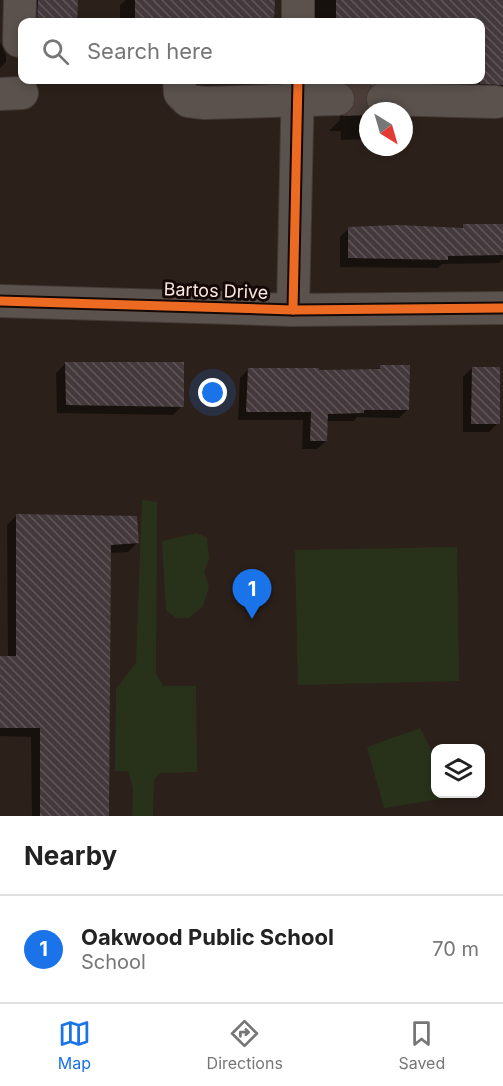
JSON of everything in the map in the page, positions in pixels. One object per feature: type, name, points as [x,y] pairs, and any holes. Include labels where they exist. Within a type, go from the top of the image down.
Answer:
[{"type":"street","points":[[20,0],[20,18]]},
{"type":"street","points":[[298,0],[298,18]]},
{"type":"street","points":[[179,84],[180,93],[188,100],[205,103],[298,89],[338,99]]},
{"type":"street","points":[[293,310],[298,89]]},
{"type":"street","points":[[383,99],[496,102]]},
{"type":"street","name":"Bartos Drive","points":[[0,301],[293,310],[503,308]]},
{"type":"green space","points":[[142,500],[157,502],[156,673],[163,686],[196,686],[197,772],[160,773],[154,780],[153,816],[132,816],[133,788],[128,771],[115,771],[116,689],[136,663]]},
{"type":"green space","points":[[197,533],[207,538],[209,560],[204,571],[209,587],[203,606],[189,618],[176,618],[166,610],[162,541]]},
{"type":"green space","points":[[457,547],[459,681],[298,685],[295,550]]},
{"type":"green space","points":[[420,728],[431,750],[431,798],[448,798],[384,808],[367,747]]},
{"type":"building","points":[[38,0],[78,0],[77,18],[37,18]]},
{"type":"building","points":[[135,0],[275,0],[274,18],[135,18]]},
{"type":"building","points":[[336,0],[503,0],[503,85],[480,84],[485,84],[485,18],[336,18]]},
{"type":"building","points":[[345,84],[377,84],[367,90],[366,102],[359,102],[359,115],[342,116],[354,108],[356,98],[353,89]]},
{"type":"building","points":[[463,224],[503,224],[503,255],[448,256],[448,260],[348,258],[348,227],[399,225],[463,228]]},
{"type":"building","points":[[65,362],[184,362],[184,407],[66,405]]},
{"type":"building","points":[[380,365],[410,365],[409,410],[364,410],[364,413],[328,414],[327,441],[310,441],[311,412],[246,412],[248,368],[380,369]]},
{"type":"building","points":[[472,367],[500,367],[500,424],[471,424]]},
{"type":"building","points":[[16,514],[137,516],[139,543],[111,545],[109,816],[40,816],[40,728],[0,728],[0,656],[16,656]]},
{"type":"tunnel","points":[[338,99],[383,99]]},
{"type":"cycle path","points":[[293,310],[298,84]]},
{"type":"cycle path","points":[[0,301],[293,310],[503,308]]},
{"type":"place","name":"Oakwood Public School","points":[[252,619]]}]
